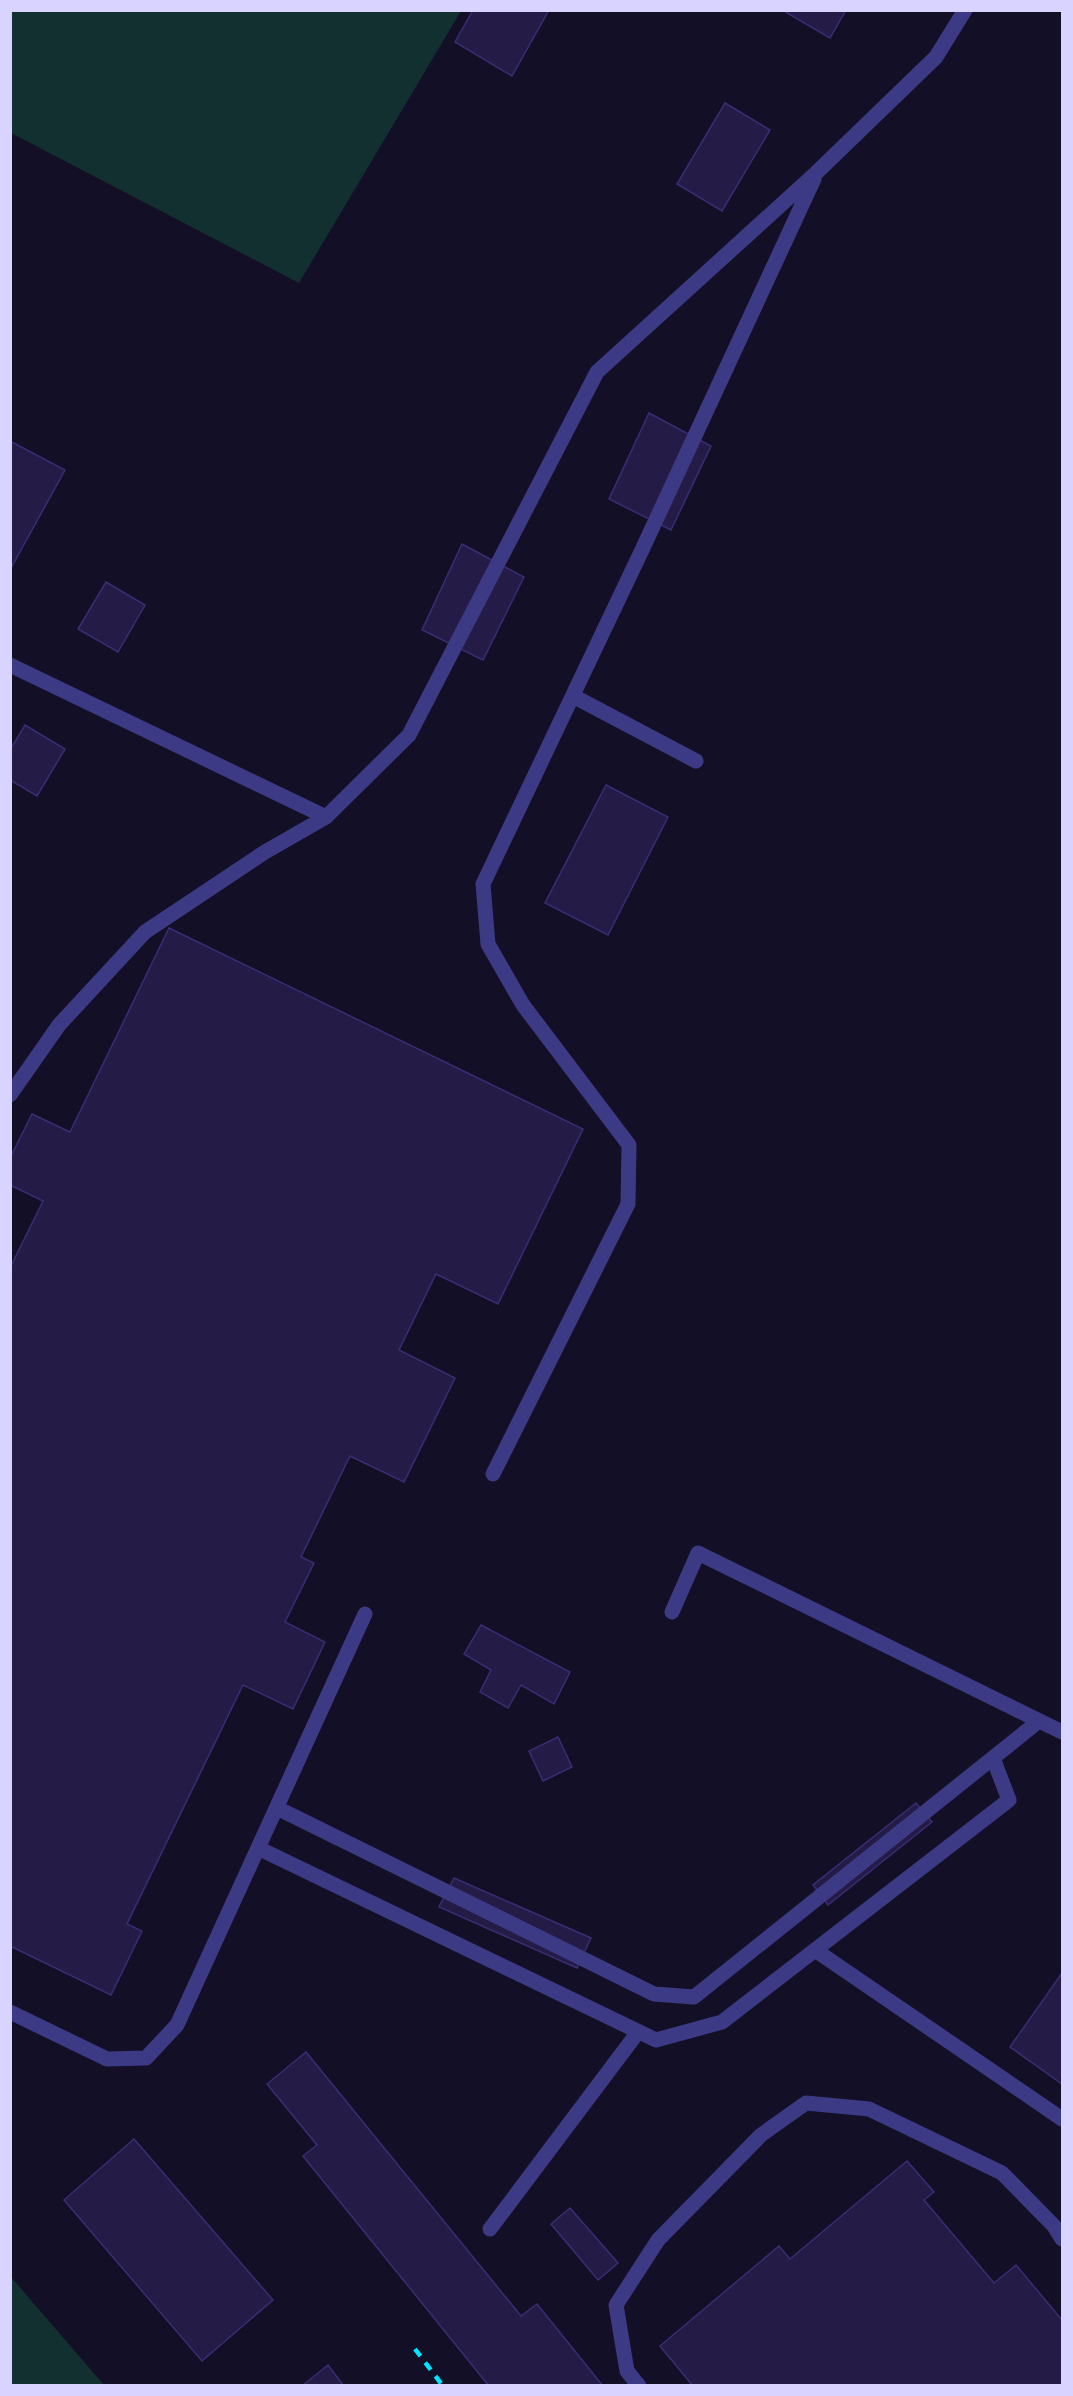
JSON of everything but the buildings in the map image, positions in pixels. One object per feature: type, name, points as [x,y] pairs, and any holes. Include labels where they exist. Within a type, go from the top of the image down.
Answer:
[{"type":"lane","points":[[10,1095],[59,1025],[145,932],[265,852],[326,817],[409,735],[597,372],[816,173],[936,57],[965,10]]},
{"type":"lane","points":[[493,1474],[628,1204],[629,1145],[523,1005],[488,945],[483,884],[816,173]]},
{"type":"lane","points":[[10,665],[326,817]]},
{"type":"lane","points":[[573,696],[696,760]]},
{"type":"lane","points":[[672,1612],[698,1553],[1062,1732]]},
{"type":"lane","points":[[10,2012],[107,2059],[147,2058],[177,2025],[365,1614]]},
{"type":"lane","points":[[277,1808],[654,1994],[694,1997],[1039,1721]]},
{"type":"lane","points":[[258,1848],[656,2040],[722,2022],[1009,1800],[993,1758]]},
{"type":"lane","points":[[815,1950],[1062,2120]]},
{"type":"lane","points":[[490,2229],[638,2031]]},
{"type":"lane","points":[[639,2385],[627,2371],[616,2305],[658,2240],[761,2135],[806,2103],[869,2109],[1002,2173],[1054,2226],[1062,2239]]},
{"type":"green space","points":[[10,11],[461,11],[299,283],[11,133]]},
{"type":"green space","points":[[11,2277],[104,2385],[11,2385]]},
{"type":"railway","points":[[415,2349],[443,2386]]}]
